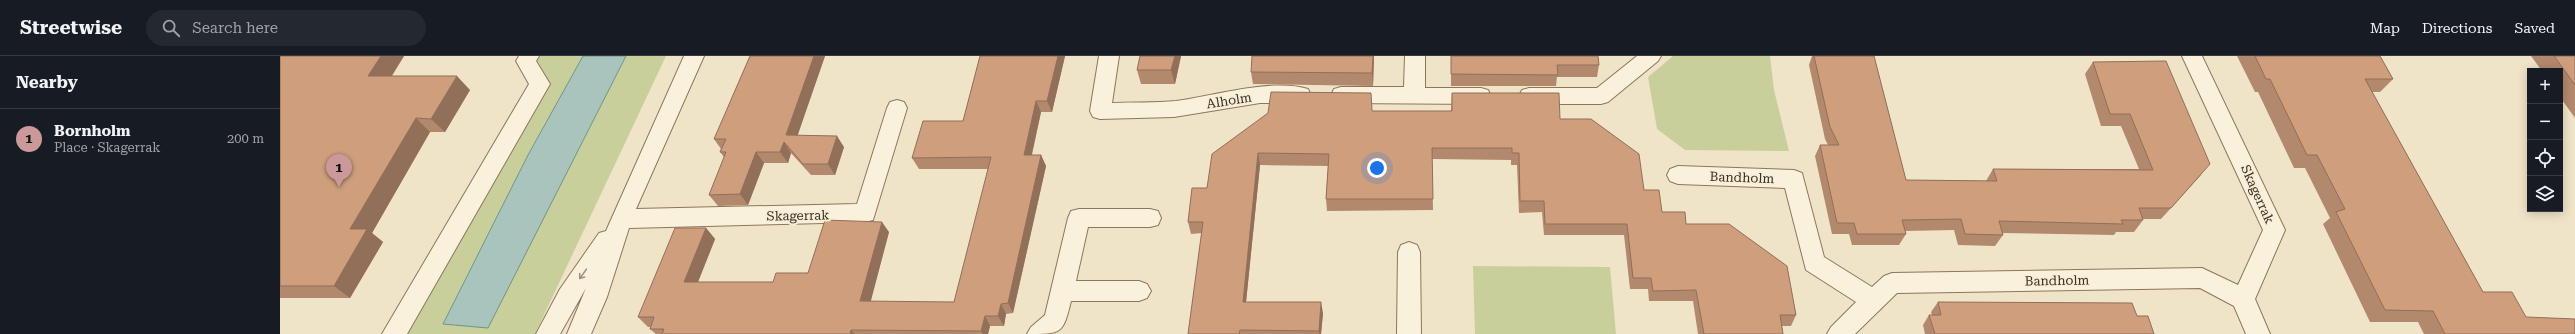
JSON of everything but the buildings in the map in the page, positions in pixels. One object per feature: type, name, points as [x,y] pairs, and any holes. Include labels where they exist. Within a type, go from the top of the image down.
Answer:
[{"type":"street","points":[[394,334],[540,84],[526,61],[529,56]]},
{"type":"street","points":[[579,334],[595,297],[621,219],[694,56]]},
{"type":"street","name":"Alholm","points":[[1109,56],[1100,110],[1174,109],[1260,95],[1601,96],[1651,56]]},
{"type":"street","points":[[1414,56],[1414,96]]},
{"type":"street","name":"Skagerrak","points":[[2192,56],[2274,230],[2243,299]]},
{"type":"street","name":"Skagerrak","points":[[621,219],[865,213],[897,108]]},
{"type":"street","name":"Bandholm","points":[[1678,175],[1794,179],[1814,263],[1874,301]]},
{"type":"street","points":[[1039,334],[1055,321],[1079,218],[1150,218]]},
{"type":"street","points":[[548,334],[568,296],[621,219]]},
{"type":"street","points":[[1409,252],[1409,334]]},
{"type":"street","name":"Bandholm","points":[[1839,334],[1892,283],[2202,278],[2243,299]]},
{"type":"street","points":[[1062,291],[1139,291]]},
{"type":"street","points":[[2243,299],[2258,334]]},
{"type":"green space","points":[[536,56],[583,56],[528,155],[443,324],[488,327],[626,56],[666,56],[535,334],[402,334],[548,82],[534,59]]},
{"type":"green space","points":[[1673,56],[1770,56],[1774,90],[1789,151],[1685,150],[1657,129],[1648,77]]},
{"type":"green space","points":[[1473,266],[1610,267],[1616,334],[1475,334]]},
{"type":"water","points":[[583,56],[626,56],[488,328],[443,324],[528,155]]},
{"type":"place","name":"Bornholm","points":[[339,187]]}]
